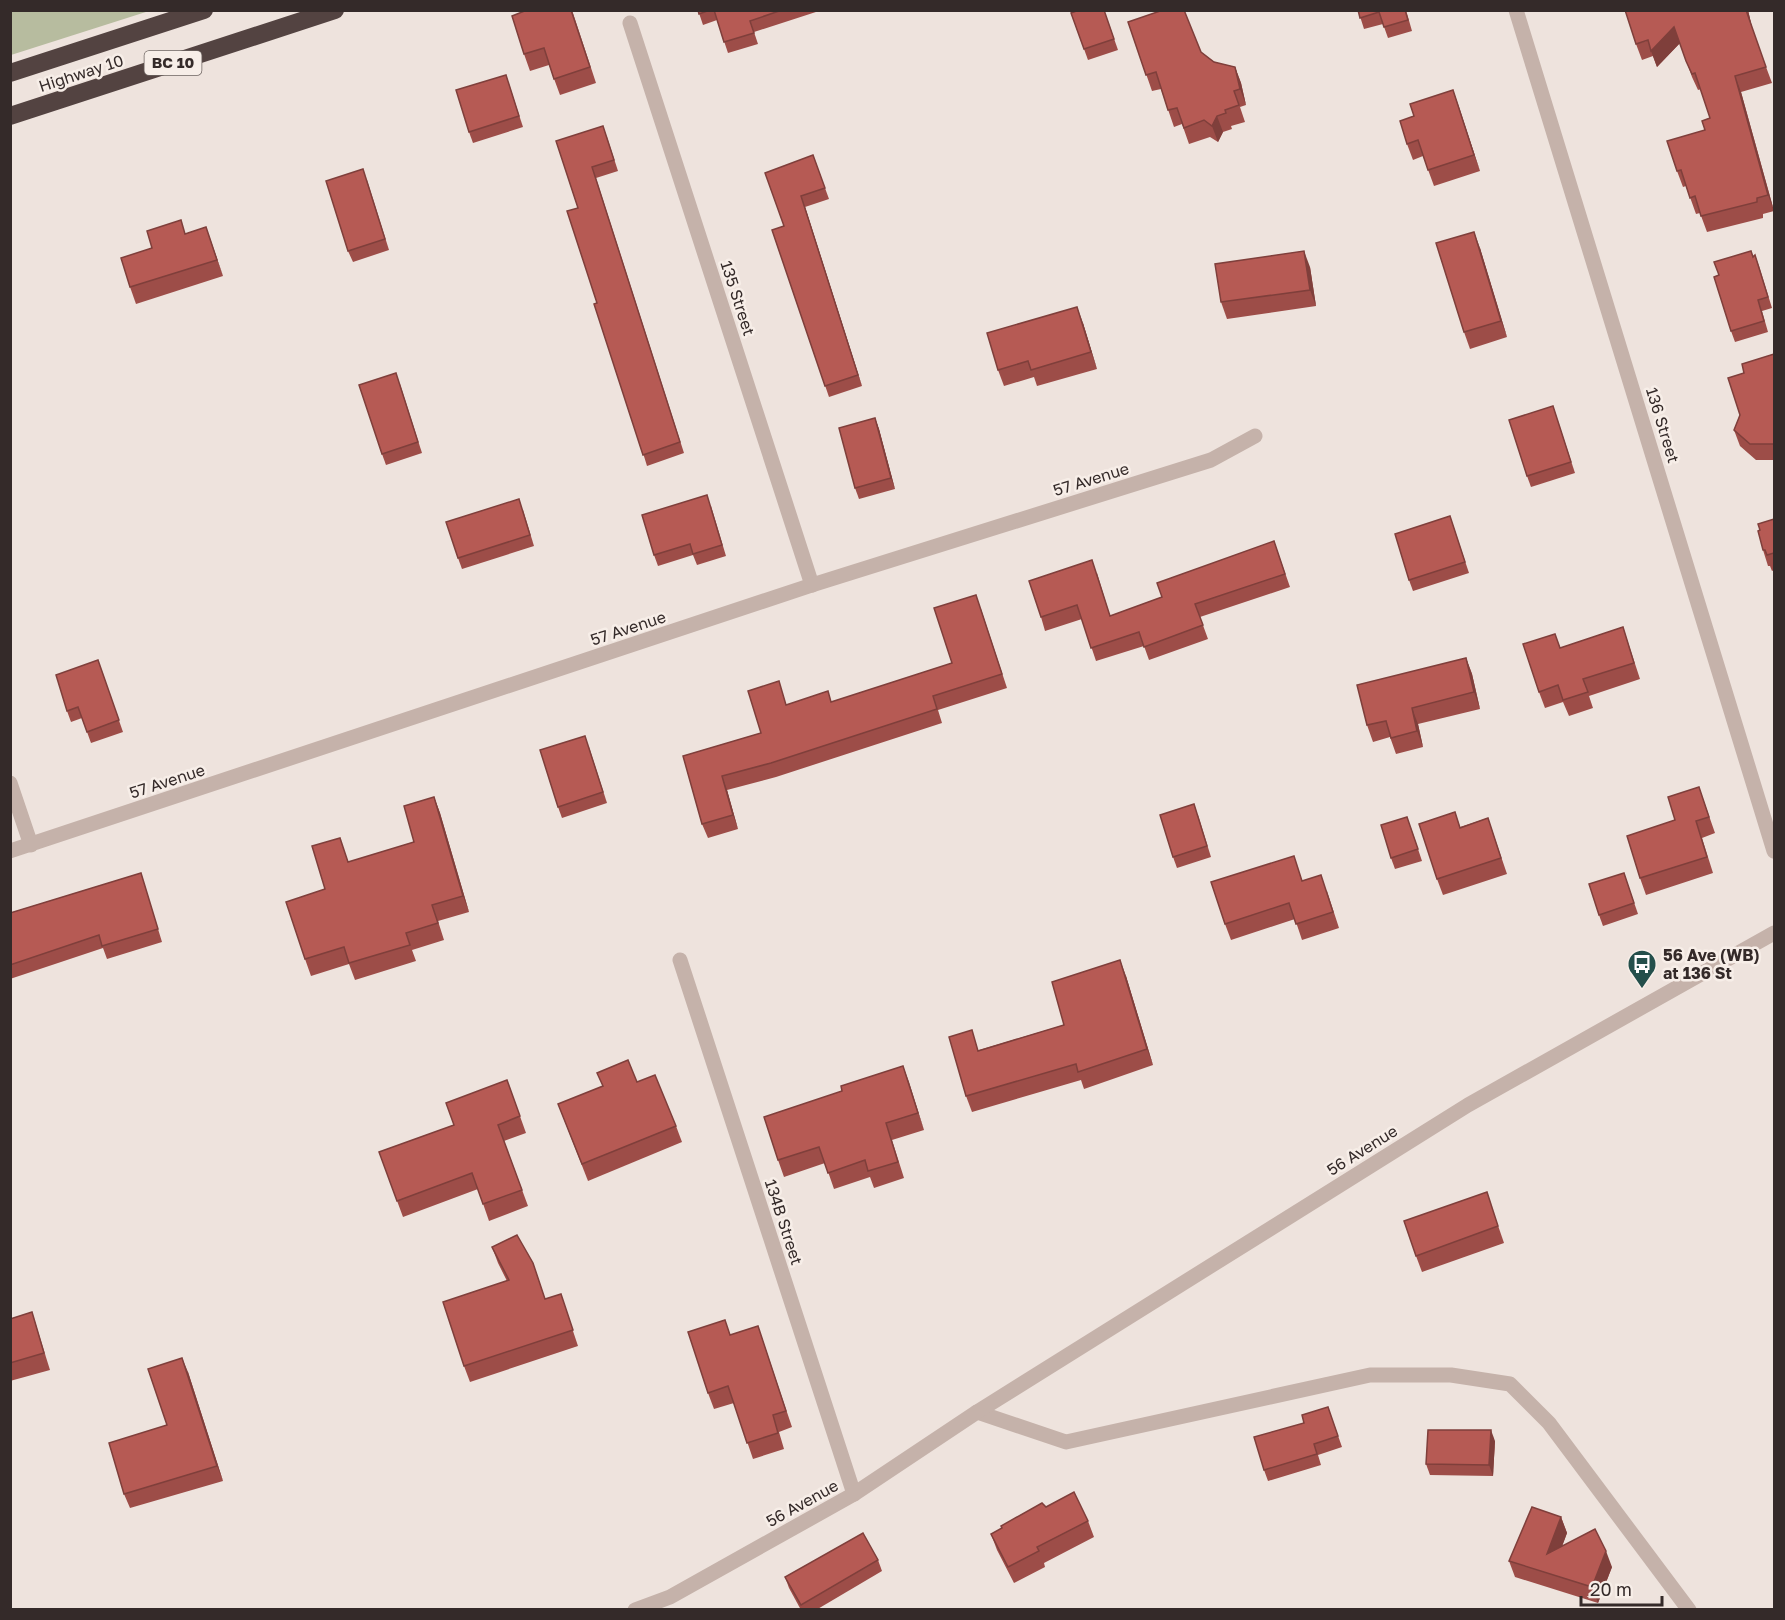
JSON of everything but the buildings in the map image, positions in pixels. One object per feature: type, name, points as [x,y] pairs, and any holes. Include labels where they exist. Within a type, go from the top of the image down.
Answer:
[{"type":"highway","name":"Highway 10","points":[[10,73],[204,10]]},
{"type":"highway","name":"Highway 10","points":[[10,116],[335,10]]},
{"type":"street","name":"136 Street","points":[[1516,10],[1774,851]]},
{"type":"street","name":"135 Street","points":[[630,23],[812,585]]},
{"type":"street","name":"57 Avenue","points":[[10,851],[812,585],[1211,460],[1255,436]]},
{"type":"street","points":[[10,783],[31,845]]},
{"type":"street","name":"56 Avenue","points":[[635,1610],[670,1597],[854,1494],[977,1413],[1467,1105],[1774,933]]},
{"type":"street","name":"134B Street","points":[[680,960],[854,1494]]},
{"type":"street","points":[[977,1413],[1066,1442],[1370,1375],[1451,1375],[1510,1384],[1549,1423],[1689,1610]]},
{"type":"green space","points":[[11,10],[149,10],[149,11],[11,55]]},
{"type":"place","name":"56 Ave (WB) at 136 St","points":[[1642,990]]}]
